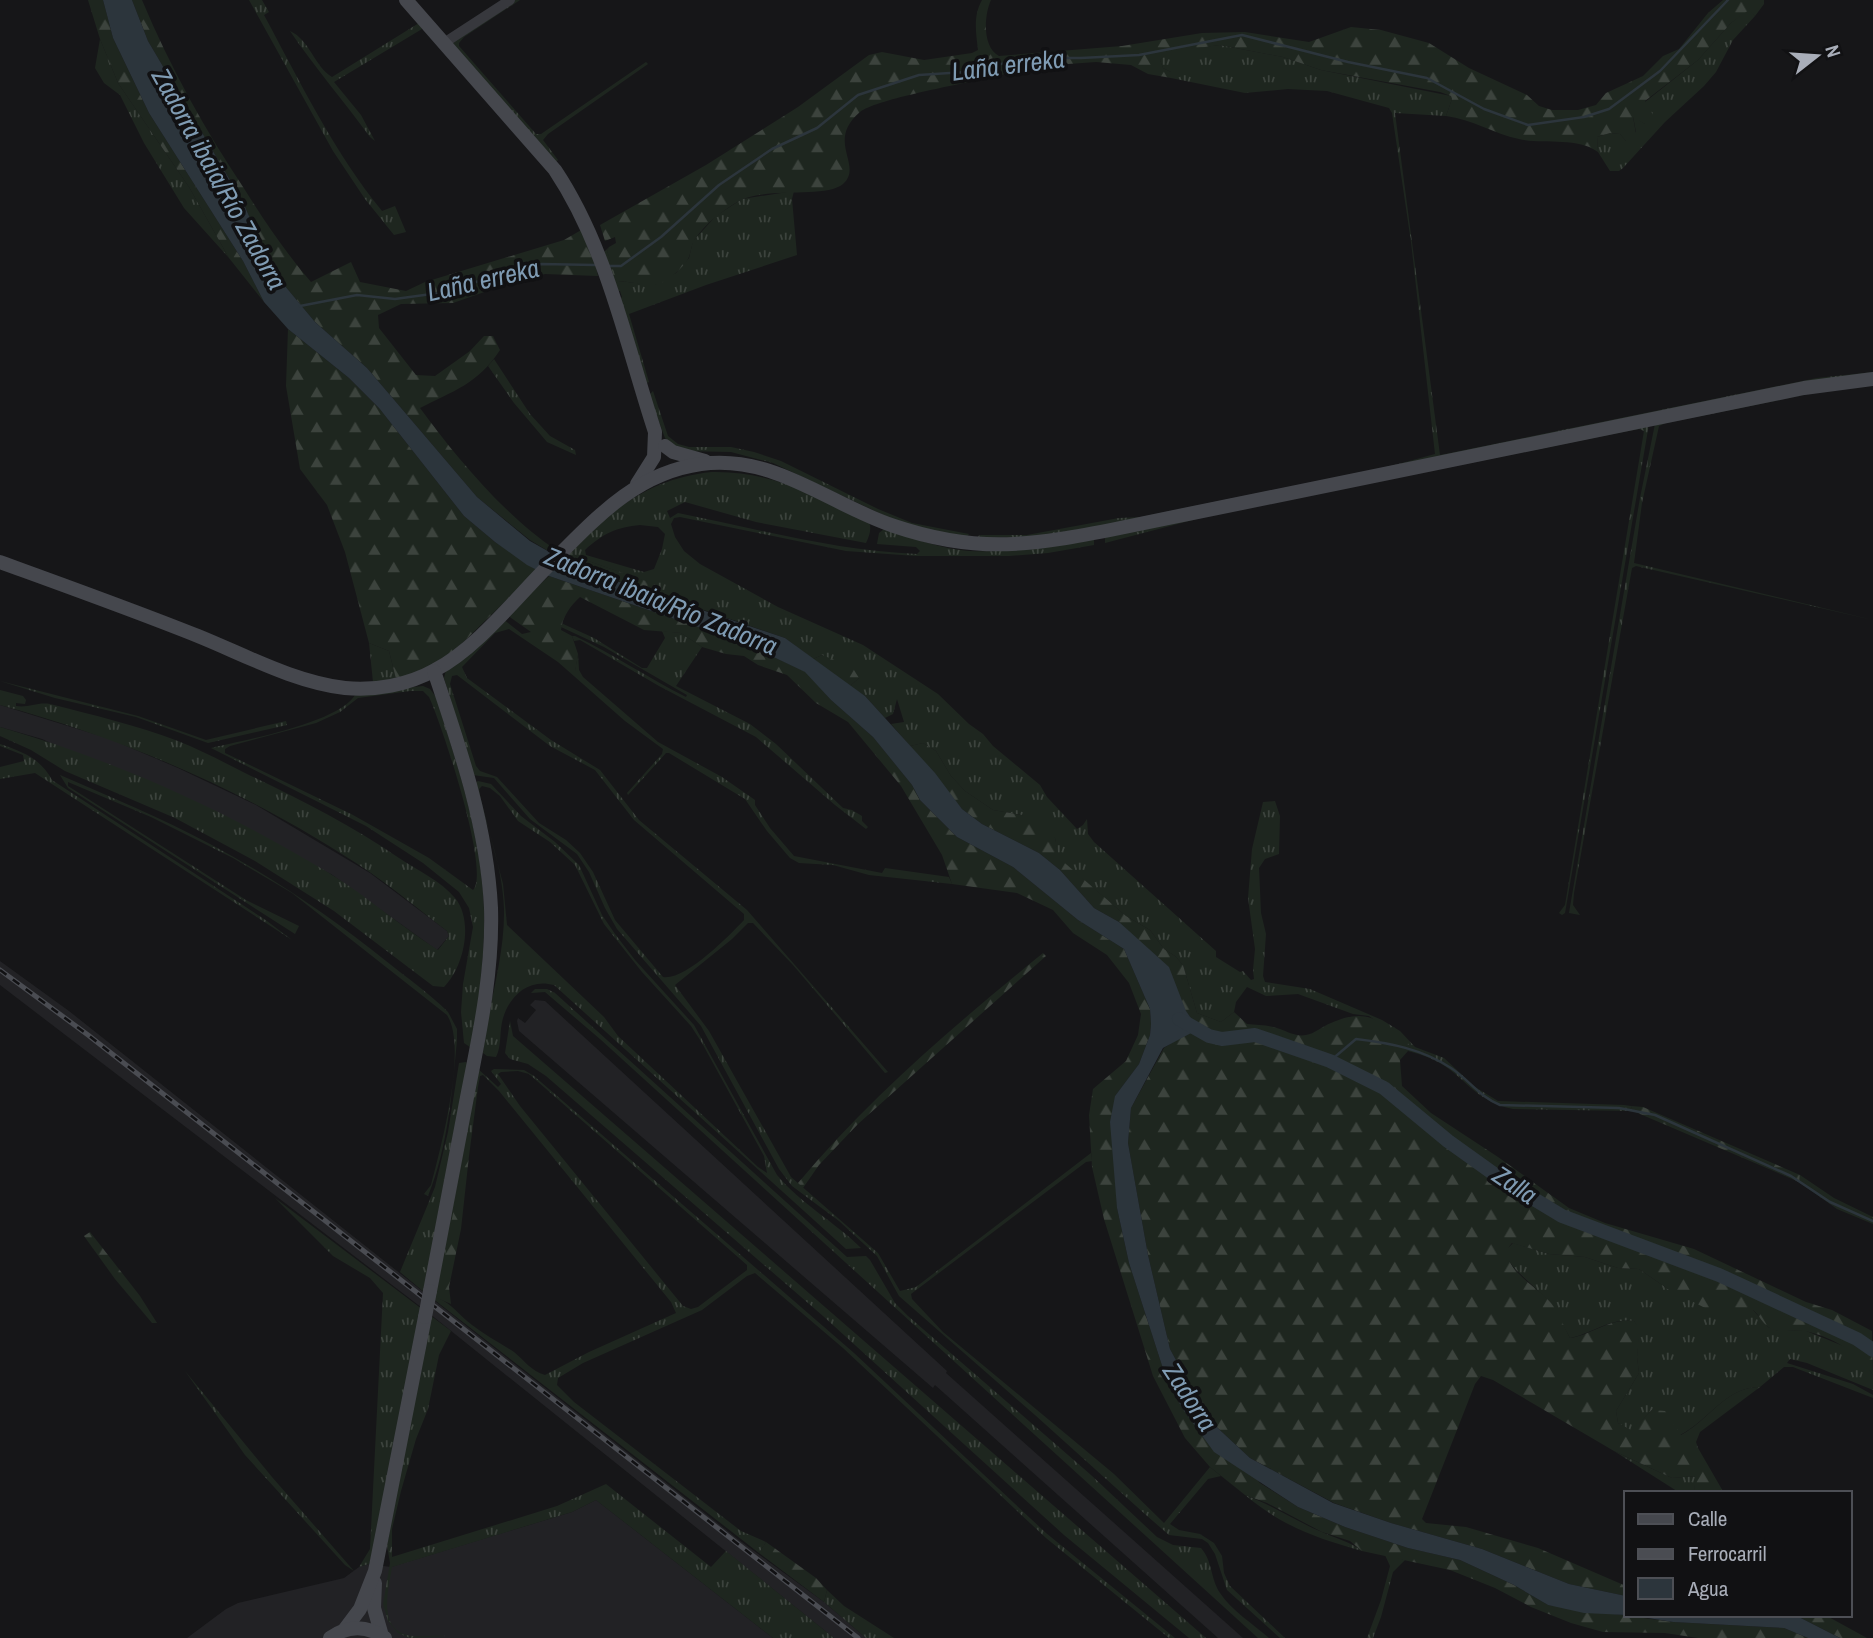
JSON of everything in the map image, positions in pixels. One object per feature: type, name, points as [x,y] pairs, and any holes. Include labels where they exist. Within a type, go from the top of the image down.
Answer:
[{"type":"street","points":[[406,0],[555,170],[573,197],[593,239],[660,447],[660,463],[667,472]]},
{"type":"street","points":[[444,43],[510,0]]},
{"type":"street","points":[[0,562],[144,614],[288,673],[322,684],[368,689],[411,681],[434,671],[474,641],[611,504],[637,485],[667,472],[713,463],[747,464],[769,469],[891,526],[946,541],[977,545],[1018,545],[1094,533],[1804,388],[1873,379]]},
{"type":"street","points":[[660,447],[713,463]]},
{"type":"street","points":[[637,485],[660,447]]},
{"type":"street","points":[[384,1637],[374,1608],[376,1572],[477,1047],[491,935],[488,878],[479,817],[434,671]]},
{"type":"street","points":[[330,1638],[345,1629],[360,1609],[376,1572]]},
{"type":"street","points":[[345,1629],[371,1630],[384,1637]]},
{"type":"shaded area","points":[[0,705],[110,739],[256,805],[370,873],[447,931],[449,936],[437,950],[331,874],[42,739],[0,727]]},
{"type":"shaded area","points":[[0,961],[69,1011],[739,1540],[824,1602],[866,1638],[834,1638],[430,1314],[0,985]]},
{"type":"shaded area","points":[[535,1000],[545,1001],[947,1371],[946,1373],[1243,1638],[1218,1638],[935,1385],[933,1388],[519,1031],[518,1018],[525,1023],[536,1010],[530,1005]]},
{"type":"shaded area","points":[[596,1500],[773,1638],[187,1638],[238,1603],[344,1578],[359,1567],[369,1564],[391,1567],[572,1512]]},
{"type":"green space","points":[[88,0],[103,0],[113,38],[149,113],[243,261],[264,302],[229,258],[189,187],[118,83]]},
{"type":"green space","points":[[132,0],[142,0],[176,74],[216,144],[268,226],[311,282],[351,262],[360,282],[406,291],[425,282],[564,240],[583,229],[591,246],[598,276],[545,274],[453,303],[401,304],[378,315],[379,328],[416,375],[435,376],[470,351],[484,336],[493,336],[500,350],[483,371],[464,385],[420,408],[482,485],[519,521],[556,550],[553,554],[530,540],[477,497],[367,368],[315,322],[285,286],[264,251],[243,202],[148,41]]},
{"type":"green space","points":[[249,0],[262,0],[269,12],[264,15],[333,141],[382,211],[395,206],[406,232],[394,235],[365,199],[333,151]]},
{"type":"green space","points":[[515,0],[520,0],[464,37],[459,46],[536,134],[541,134],[646,62],[648,64],[548,134],[543,140],[558,160],[556,162],[453,45],[453,41]]},
{"type":"green space","points":[[982,0],[991,0],[987,14],[987,38],[993,52],[999,56],[1122,46],[1202,33],[1245,32],[1309,42],[1351,27],[1381,30],[1429,43],[1469,68],[1527,95],[1539,106],[1552,110],[1578,110],[1596,105],[1606,93],[1643,76],[1663,56],[1679,49],[1708,13],[1723,0],[1764,0],[1764,4],[1755,16],[1749,10],[1731,23],[1698,60],[1645,101],[1653,121],[1645,124],[1633,117],[1637,140],[1635,147],[1620,134],[1610,133],[1597,137],[1598,152],[1570,142],[1519,139],[1446,116],[1452,99],[1440,92],[1321,70],[1283,57],[1220,45],[1168,52],[1160,60],[1163,68],[1171,72],[1171,78],[1148,74],[1131,65],[1096,62],[1013,68],[994,78],[914,94],[868,107],[850,123],[846,133],[850,169],[843,184],[823,191],[764,194],[739,201],[704,228],[694,241],[685,263],[669,279],[655,285],[617,281],[607,251],[616,243],[615,237],[605,241],[600,225],[706,165],[798,107],[869,55],[882,52],[924,60],[978,50],[976,18]]},
{"type":"green space","points":[[1749,9],[1755,16],[1733,40],[1716,72],[1704,86],[1665,122],[1623,168],[1610,171],[1598,152],[1597,137],[1610,133],[1620,134],[1626,141],[1636,132],[1633,116],[1645,124],[1648,108],[1645,102],[1698,60],[1731,23]]},
{"type":"green space","points":[[419,23],[422,29],[334,82],[361,115],[375,141],[290,31],[302,40],[332,77]]},
{"type":"green space","points":[[100,39],[118,83],[189,187],[229,258],[184,208],[144,143],[120,95],[104,83],[95,68]]},
{"type":"green space","points":[[1220,45],[1283,57],[1321,70],[1451,96],[1446,116],[1395,113],[1440,455],[1817,378],[1873,372],[1133,521],[1034,537],[979,538],[981,535],[1027,535],[1119,518],[1141,517],[1391,466],[1435,454],[1411,242],[1392,113],[1389,108],[1327,91],[1288,89],[1245,93],[1171,78],[1171,72],[1163,68],[1160,60],[1168,51]]},
{"type":"green space","points":[[794,191],[792,199],[797,255],[629,314],[649,382],[645,384],[617,300],[622,297],[620,291],[616,292],[604,252],[609,247],[607,251],[618,281],[655,285],[676,273],[689,258],[693,241],[716,216],[742,199]]},
{"type":"green space","points":[[288,329],[349,378],[379,408],[464,516],[495,542],[537,570],[446,659],[424,671],[396,679],[389,651],[369,643],[345,552],[327,505],[300,469],[286,386]]},
{"type":"green space","points":[[494,359],[530,414],[550,436],[575,450],[576,455],[547,442],[514,403],[488,366]]},
{"type":"green space","points":[[653,391],[668,436],[678,444],[689,447],[731,447],[754,452],[781,461],[912,523],[969,534],[966,538],[943,534],[894,520],[773,463],[731,452],[684,451],[670,444],[665,438],[649,395]]},
{"type":"green space","points":[[1824,391],[1659,426],[1642,503],[1634,563],[1873,620],[1636,566],[1632,568],[1574,893],[1573,905],[1580,915],[1569,913],[1655,424]]},
{"type":"green space","points":[[1649,424],[1565,913],[1562,915],[1559,913],[1565,905],[1644,431],[1639,429],[1212,515],[1105,543],[1107,537],[1142,528]]},
{"type":"green space","points":[[734,473],[793,487],[869,522],[869,535],[866,543],[756,522],[685,502],[667,511],[670,518],[678,513],[827,544],[917,554],[920,551],[916,547],[877,544],[879,533],[884,529],[936,545],[969,551],[1016,550],[1094,539],[1094,545],[1048,553],[1009,556],[916,556],[846,551],[680,517],[674,518],[671,524],[684,551],[700,564],[778,607],[863,645],[938,694],[993,746],[1040,785],[1047,797],[1077,829],[1087,819],[1088,834],[1094,842],[1216,951],[1216,957],[1240,972],[1243,971],[1251,980],[1254,979],[1255,949],[1248,898],[1252,849],[1263,802],[1275,801],[1280,816],[1279,854],[1265,859],[1259,868],[1261,913],[1266,934],[1263,976],[1265,982],[1310,989],[1382,1020],[1400,1031],[1415,1047],[1444,1058],[1475,1087],[1498,1101],[1624,1105],[1631,1106],[1633,1111],[1513,1109],[1499,1105],[1478,1094],[1445,1066],[1408,1051],[1408,1044],[1369,1016],[1353,1014],[1298,994],[1266,996],[1247,987],[1236,1002],[1234,1012],[1221,1022],[1197,1013],[1183,965],[1175,956],[1164,949],[1150,930],[1126,916],[1058,858],[1055,838],[1022,815],[993,810],[965,791],[951,776],[936,751],[923,743],[910,746],[891,724],[904,722],[897,699],[893,714],[885,718],[865,696],[850,686],[859,678],[822,655],[813,659],[785,638],[646,590],[648,582],[577,557],[569,551],[601,522],[634,498],[690,475]],"holes":[[[640,525],[658,527],[665,534],[654,569],[644,572],[586,555],[585,550],[591,544],[617,530]]]},
{"type":"green space","points":[[569,551],[577,557],[649,582],[646,590],[587,571],[563,559]]},
{"type":"green space","points":[[549,576],[701,628],[806,672],[831,700],[873,737],[912,785],[920,800],[957,837],[1013,867],[1078,920],[1124,949],[1150,1009],[1151,1024],[1150,1035],[1139,1064],[1115,1096],[1117,1208],[1129,1263],[1166,1378],[1260,1483],[1298,1507],[1345,1527],[1408,1548],[1460,1560],[1514,1585],[1548,1605],[1673,1622],[1784,1628],[1808,1638],[1698,1638],[1665,1633],[1603,1632],[1531,1607],[1495,1588],[1450,1570],[1362,1551],[1350,1541],[1322,1532],[1267,1503],[1245,1495],[1210,1467],[1185,1438],[1153,1376],[1104,1219],[1092,1167],[1089,1115],[1093,1089],[1126,1061],[1138,1035],[1141,1014],[1129,983],[1107,955],[1073,933],[1053,910],[1017,893],[952,884],[942,855],[901,786],[848,722],[816,703],[787,675],[758,665],[744,656],[702,647],[681,633],[644,630],[580,597],[563,620],[561,630],[572,636],[578,654],[575,672],[532,642],[531,632],[507,615]]},
{"type":"green space","points":[[503,619],[522,634],[531,632],[575,671],[578,654],[579,670],[583,677],[658,742],[722,777],[755,800],[755,805],[770,828],[794,856],[882,873],[885,868],[949,877],[952,884],[869,875],[833,865],[799,863],[790,858],[767,831],[745,799],[669,753],[666,753],[628,795],[662,754],[663,749],[625,721],[558,662],[509,629],[495,633],[462,667],[467,678],[551,740],[600,770],[639,820],[747,910],[888,1072],[885,1073],[793,965],[753,923],[748,923],[675,985],[709,1031],[791,1177],[878,1253],[900,1291],[916,1287],[1091,1153],[1092,1161],[1086,1162],[911,1294],[912,1299],[943,1332],[1114,1474],[1164,1523],[1210,1467],[1221,1476],[1208,1479],[1170,1524],[1179,1530],[1200,1534],[1214,1543],[1222,1556],[1224,1573],[1230,1586],[1285,1638],[1280,1638],[1227,1590],[1215,1554],[1208,1543],[1202,1539],[1169,1535],[899,1296],[877,1256],[839,1221],[792,1186],[779,1169],[701,1026],[617,929],[589,872],[577,854],[530,819],[494,778],[473,775],[444,678],[446,670]],"holes":[[[457,675],[550,746],[595,770],[634,820],[744,914],[744,920],[718,946],[683,972],[663,977],[615,920],[593,872],[580,853],[566,840],[539,823],[497,777],[480,771],[476,766],[450,684],[452,676]]]},
{"type":"green space","points":[[561,623],[594,638],[642,668],[647,668],[665,638],[662,631],[681,633],[702,647],[676,686],[750,724],[776,744],[843,808],[862,816],[862,821],[868,827],[866,829],[835,805],[756,737],[659,686],[580,640],[574,641],[572,636],[589,643],[686,697],[687,695],[604,647],[561,627]]},
{"type":"green space","points":[[369,643],[389,651],[396,679],[373,682]]},
{"type":"green space","points":[[822,655],[852,667],[859,678],[850,686],[813,659]]},
{"type":"green space","points":[[0,681],[138,716],[206,740],[286,721],[287,725],[208,743],[136,717],[55,698]]},
{"type":"green space","points":[[423,686],[430,689],[436,697],[453,749],[474,829],[484,911],[483,961],[473,1044],[470,1047],[464,1043],[461,1012],[473,927],[469,908],[459,892],[423,863],[366,826],[211,748],[313,721],[348,703],[356,693]],"holes":[[[423,691],[429,697],[435,712],[462,796],[475,856],[477,878],[473,890],[429,858],[353,815],[225,753],[225,749],[230,746],[316,723],[340,712],[358,698]]]},
{"type":"green space","points":[[0,690],[23,696],[25,704],[16,703],[16,706],[50,704],[130,725],[187,745],[324,812],[428,876],[455,898],[464,919],[464,944],[451,978],[444,987],[433,986],[334,911],[255,861],[175,818],[65,771],[31,750],[0,736],[0,727],[86,755],[169,789],[250,828],[343,882],[438,950],[449,936],[447,931],[381,880],[328,845],[239,796],[145,753],[49,719],[0,705]]},
{"type":"green space","points":[[923,743],[936,751],[951,776],[965,791],[993,810],[1022,815],[1047,824],[1055,838],[1059,858],[1126,916],[1150,930],[1164,949],[1183,965],[1197,1013],[1221,1022],[1234,1012],[1247,1024],[1272,1027],[1299,1035],[1309,1034],[1328,1024],[1355,1016],[1365,1016],[1381,1023],[1409,1044],[1408,1051],[1400,1060],[1402,1086],[1431,1113],[1569,1208],[1605,1223],[1694,1249],[1806,1302],[1832,1310],[1872,1331],[1873,1375],[1860,1359],[1835,1341],[1805,1331],[1771,1329],[1753,1310],[1743,1314],[1711,1311],[1668,1289],[1639,1269],[1618,1268],[1585,1257],[1549,1254],[1512,1243],[1508,1259],[1520,1275],[1551,1303],[1570,1338],[1626,1320],[1634,1321],[1640,1329],[1637,1357],[1639,1373],[1616,1411],[1618,1423],[1631,1430],[1652,1410],[1665,1411],[1681,1435],[1728,1398],[1748,1388],[1760,1387],[1700,1432],[1696,1442],[1698,1448],[1723,1491],[1694,1491],[1695,1476],[1672,1478],[1614,1451],[1493,1380],[1481,1376],[1475,1384],[1422,1519],[1426,1523],[1466,1527],[1538,1548],[1624,1585],[1624,1596],[1569,1584],[1482,1549],[1391,1523],[1334,1503],[1250,1458],[1208,1419],[1170,1349],[1148,1255],[1128,1143],[1131,1108],[1164,1048],[1184,1035],[1193,1021],[1119,922],[1094,908],[1060,870],[1039,853],[982,824],[962,809],[910,746]]},
{"type":"green space","points":[[0,744],[30,757],[42,766],[52,780],[292,940],[35,773],[0,779],[0,767],[24,761],[23,755]]},
{"type":"green space","points":[[60,775],[210,844],[301,898],[344,929],[448,1012],[457,1029],[454,1066],[453,1030],[447,1015],[292,893],[233,858],[151,817],[68,782],[68,786],[246,900],[299,926],[295,934],[68,788]]},
{"type":"green space","points":[[478,781],[491,784],[521,816],[579,865],[602,915],[615,934],[694,1025],[777,1175],[861,1248],[846,1249],[554,985],[536,984],[522,990],[506,1010],[496,1057],[483,1053],[504,927],[503,893],[498,865],[503,884],[507,925],[604,1017],[618,1036],[767,1173],[764,1156],[702,1043],[691,1026],[642,972],[604,924],[575,865],[550,842],[518,821],[500,796],[490,788],[482,786],[479,789],[490,832],[475,783]]},
{"type":"green space","points":[[1043,953],[1046,956],[858,1124],[819,1165],[803,1188],[798,1183],[884,1091]]},
{"type":"green space","points":[[535,989],[547,989],[555,993],[847,1257],[866,1256],[895,1303],[908,1316],[1091,1475],[1157,1537],[1173,1545],[1201,1548],[1208,1559],[1217,1587],[1225,1599],[1269,1638],[1258,1638],[600,1039],[545,992],[531,993]]},
{"type":"green space","points":[[510,1021],[513,1036],[1206,1638],[1189,1638],[1064,1535],[823,1316],[546,1076],[528,1064],[510,1059],[505,1053]]},
{"type":"green space","points":[[466,1062],[468,1066],[424,1292],[400,1272],[435,1187],[448,1132],[459,1063]]},
{"type":"green space","points":[[478,1069],[498,1087],[501,1084],[491,1071],[494,1069],[524,1070],[534,1076],[854,1353],[1046,1533],[1175,1638],[1169,1638],[1046,1538],[843,1348],[755,1273],[747,1276],[702,1310],[583,1363],[558,1378],[557,1385],[574,1402],[741,1531],[766,1542],[759,1553],[432,1298]],"holes":[[[518,1071],[529,1074],[747,1265],[747,1270],[698,1307],[691,1309],[683,1306],[520,1106],[498,1074]],[[483,1075],[499,1091],[671,1302],[676,1313],[545,1375],[477,1329],[438,1298],[464,1156],[469,1156],[480,1076]]]},
{"type":"green space","points":[[450,1103],[445,1139],[435,1177],[428,1196],[424,1194],[431,1185]]},
{"type":"green space","points":[[1631,1106],[1643,1107],[1800,1175],[1799,1182],[1633,1111]]},
{"type":"green space","points":[[464,1155],[469,1156],[461,1229],[449,1287],[451,1304],[437,1298]]},
{"type":"green space","points":[[1800,1175],[1834,1198],[1873,1217],[1873,1224],[1837,1209],[1799,1182]]},
{"type":"green space","points":[[275,1198],[451,1331],[439,1355],[428,1409],[401,1491],[392,1529],[392,1557],[557,1506],[606,1484],[711,1567],[726,1551],[834,1638],[773,1638],[596,1500],[572,1512],[392,1567],[387,1606],[392,1624],[407,1635],[446,1636],[410,1638],[398,1633],[388,1621],[383,1604],[390,1563],[387,1545],[391,1521],[379,1534],[369,1564],[359,1567],[370,1549],[383,1293],[370,1278],[333,1256]]},
{"type":"green space","points":[[90,1232],[140,1296],[157,1323],[152,1323],[115,1279],[84,1236]]},
{"type":"green space","points":[[1513,1243],[1549,1254],[1585,1257],[1618,1268],[1639,1269],[1668,1289],[1753,1310],[1768,1327],[1778,1331],[1804,1330],[1848,1348],[1863,1360],[1873,1375],[1873,1390],[1807,1363],[1790,1359],[1787,1363],[1853,1384],[1873,1395],[1873,1398],[1793,1367],[1784,1367],[1760,1387],[1748,1388],[1728,1398],[1680,1435],[1652,1410],[1631,1431],[1618,1423],[1616,1411],[1639,1373],[1639,1329],[1634,1321],[1618,1321],[1570,1338],[1551,1303],[1506,1257],[1507,1249]]},
{"type":"green space","points":[[185,1371],[354,1571],[345,1565],[245,1455]]},
{"type":"green space","points":[[1614,1451],[1672,1478],[1696,1476],[1694,1491],[1677,1491]]},
{"type":"green space","points":[[1245,1495],[1362,1551],[1300,1530],[1272,1515]]},
{"type":"green space","points":[[766,1542],[816,1578],[827,1590],[824,1602],[759,1553]]},
{"type":"green space","points":[[1385,1555],[1405,1560],[1393,1572],[1373,1638],[1367,1638],[1390,1566]]},
{"type":"green space","points":[[827,1590],[844,1606],[894,1638],[866,1638],[824,1602]]},
{"type":"green space","points":[[1799,1617],[1829,1617],[1867,1638],[1840,1638]]},
{"type":"water","points":[[103,0],[132,0],[148,41],[243,202],[264,251],[285,286],[315,322],[367,368],[477,497],[530,541],[587,571],[785,638],[865,696],[935,773],[962,809],[982,824],[1039,853],[1060,870],[1094,908],[1119,922],[1169,967],[1186,1011],[1193,1021],[1193,1032],[1163,1048],[1131,1108],[1128,1143],[1148,1255],[1170,1349],[1208,1419],[1250,1458],[1333,1503],[1482,1549],[1569,1584],[1624,1596],[1624,1615],[1584,1613],[1548,1605],[1514,1585],[1460,1560],[1408,1548],[1345,1527],[1298,1507],[1214,1452],[1182,1408],[1166,1378],[1129,1263],[1117,1208],[1110,1122],[1115,1096],[1139,1064],[1150,1035],[1151,1024],[1150,1009],[1124,949],[1078,920],[1013,867],[957,837],[920,800],[912,785],[873,737],[831,700],[805,672],[701,628],[549,576],[527,565],[464,516],[379,408],[349,378],[288,329],[264,302],[243,261],[149,113],[113,38]]},
{"type":"water","points":[[1642,1617],[1799,1617],[1840,1638],[1808,1638],[1784,1628],[1673,1622]]},
{"type":"waterway","name":"Laña erreka","points":[[609,266],[621,266],[661,237],[719,185],[772,149],[817,128],[858,95],[919,75],[965,72],[1028,58],[1139,55],[1242,35],[1348,62],[1427,78],[1484,109],[1528,125],[1584,117],[1609,109],[1660,71],[1728,0]]},
{"type":"waterway","name":"Laña erreka","points":[[300,306],[357,295],[395,299],[446,292],[506,272],[541,264],[595,265]]},
{"type":"waterway","name":"Zalla","points":[[1179,1019],[1209,1036],[1222,1039],[1255,1035],[1330,1061],[1384,1088],[1448,1141],[1501,1179],[1562,1216],[1719,1275],[1857,1339],[1873,1350]]},
{"type":"waterway","points":[[1330,1061],[1356,1039],[1381,1043],[1405,1048],[1440,1061],[1486,1098],[1500,1105],[1619,1108],[1655,1115],[1791,1176],[1830,1202],[1873,1221]]},
{"type":"railway","points":[[0,970],[88,1035],[858,1638]]},
{"type":"water label","name":"Zadorra ibaia/Río Zadorra","points":[[219,179]]},
{"type":"water label","name":"Zadorra ibaia/Río Zadorra","points":[[661,601]]},
{"type":"water label","name":"Zadorra","points":[[1190,1397]]}]
